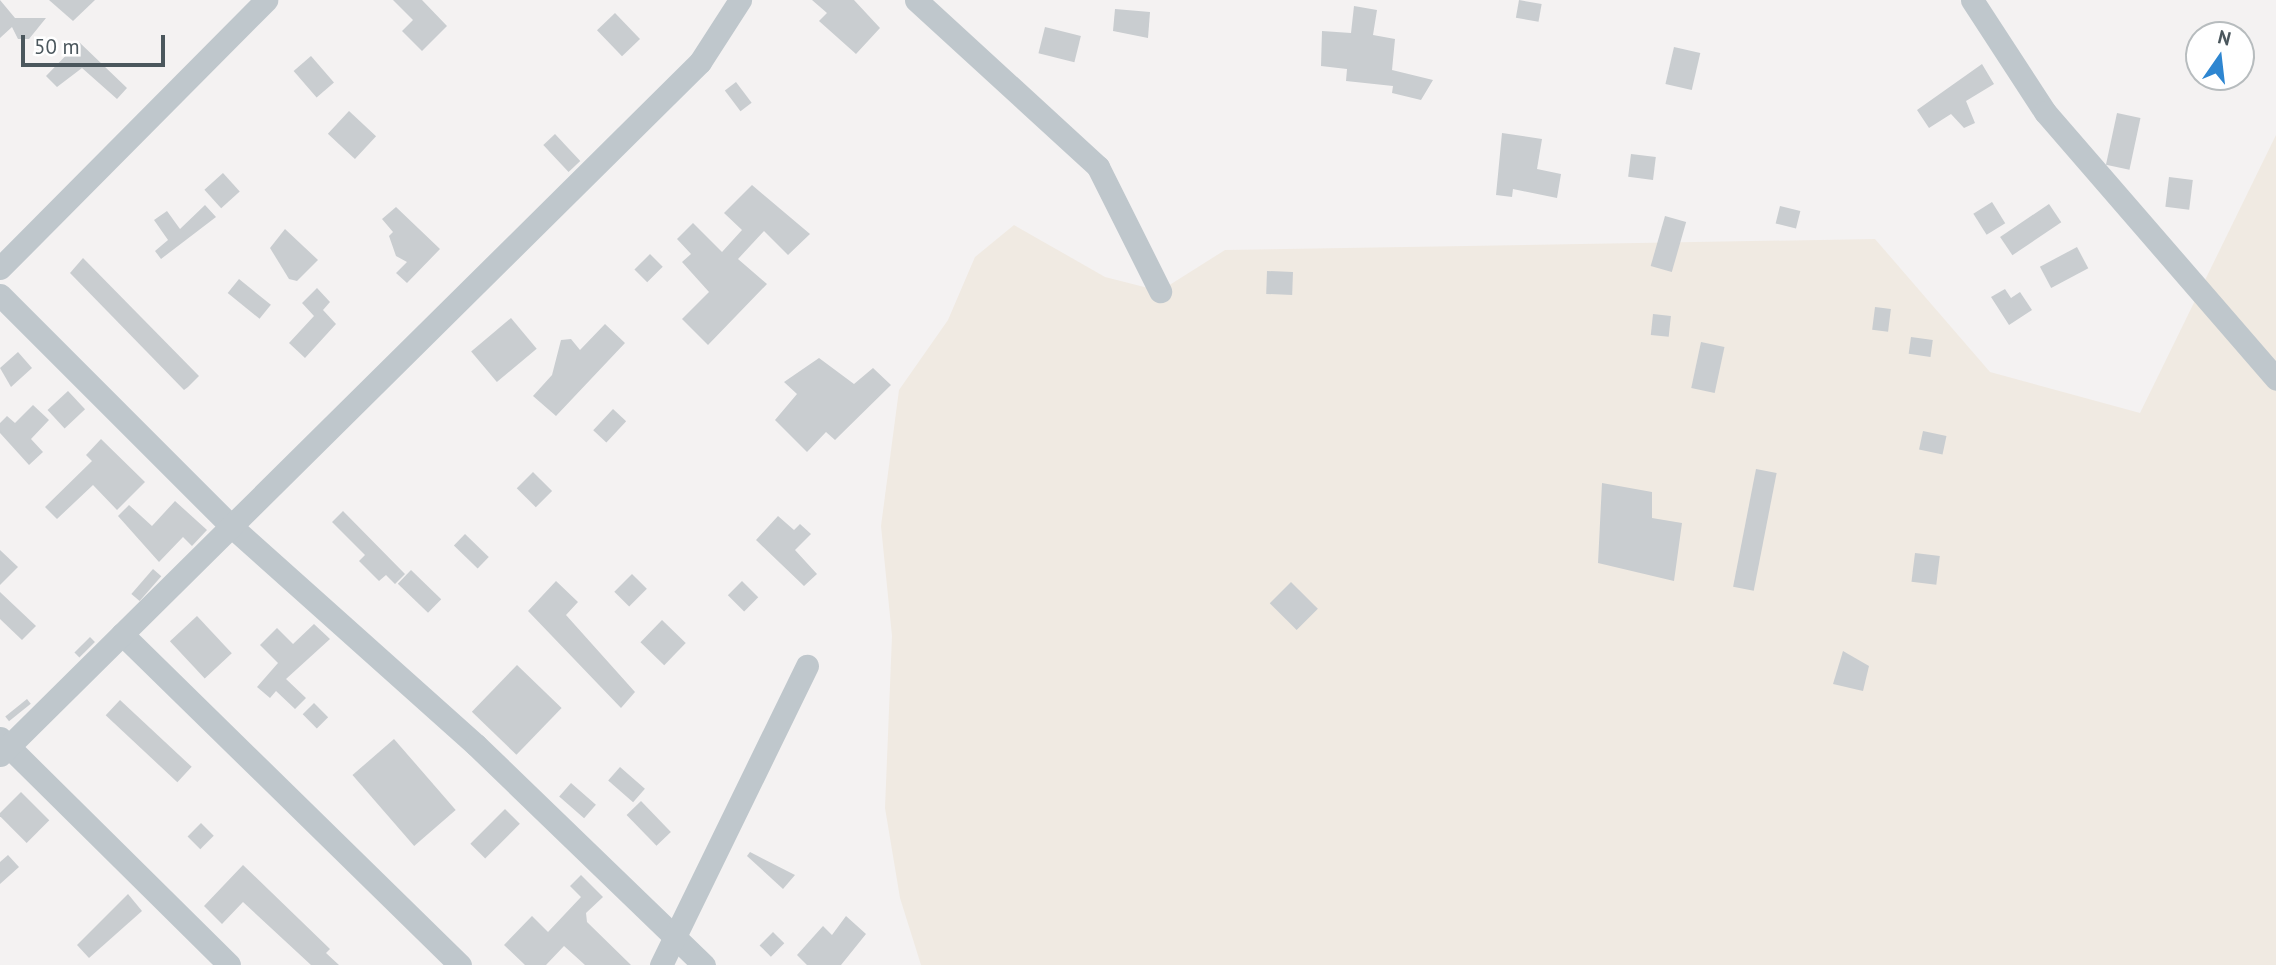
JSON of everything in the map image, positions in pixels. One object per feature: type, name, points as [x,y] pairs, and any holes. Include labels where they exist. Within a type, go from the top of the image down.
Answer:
[{"type":"street","points":[[0,268],[266,0]]},
{"type":"street","points":[[229,965],[3,746],[122,634],[699,62],[740,0]]},
{"type":"street","points":[[916,0],[1098,167],[1160,291]]},
{"type":"street","points":[[1972,0],[2045,112],[2276,379]]},
{"type":"street","points":[[0,295],[231,526],[476,745],[704,965]]},
{"type":"street","points":[[122,634],[460,965]]},
{"type":"street","points":[[661,965],[807,667]]},
{"type":"sand","points":[[2276,135],[2276,965],[921,965],[900,898],[885,808],[892,636],[881,526],[899,390],[948,320],[975,257],[1014,225],[1105,277],[1160,291],[1225,250],[1875,239],[1990,372],[2140,413]]},
{"type":"building","points":[[0,0],[15,18],[46,18],[29,39],[18,39],[12,27],[0,38]]},
{"type":"building","points":[[49,0],[95,0],[73,21]]},
{"type":"building","points":[[393,0],[422,0],[447,26],[422,51],[402,31],[413,20]]},
{"type":"building","points":[[812,0],[854,0],[880,28],[856,54],[819,21],[827,13]]},
{"type":"building","points":[[1519,0],[1542,4],[1539,22],[1516,18]]},
{"type":"building","points":[[1354,6],[1377,10],[1373,35],[1395,39],[1392,70],[1433,80],[1421,100],[1392,93],[1393,86],[1346,81],[1347,69],[1321,66],[1322,31],[1351,33]]},
{"type":"building","points":[[1115,9],[1150,12],[1148,38],[1113,31]]},
{"type":"building","points":[[615,13],[640,39],[622,56],[597,30]]},
{"type":"building","points":[[1045,27],[1081,36],[1074,62],[1038,53]]},
{"type":"building","points":[[79,42],[127,88],[117,99],[82,68],[57,87],[46,76]]},
{"type":"building","points":[[1674,47],[1700,53],[1692,90],[1665,84]]},
{"type":"building","points":[[311,56],[334,82],[317,98],[294,71]]},
{"type":"building","points":[[1982,64],[1994,84],[1966,101],[1975,123],[1964,128],[1951,114],[1929,128],[1917,110]]},
{"type":"building","points":[[736,82],[752,103],[740,111],[725,90]]},
{"type":"building","points":[[349,111],[376,136],[355,159],[328,134]]},
{"type":"building","points":[[2117,113],[2140,118],[2129,170],[2106,165]]},
{"type":"building","points":[[1502,133],[1542,139],[1537,169],[1561,174],[1557,198],[1513,189],[1512,197],[1496,195]]},
{"type":"building","points":[[555,134],[580,161],[569,172],[543,145]]},
{"type":"building","points":[[1631,154],[1656,157],[1653,180],[1628,177]]},
{"type":"building","points":[[223,173],[240,192],[221,208],[204,190]]},
{"type":"building","points":[[2169,177],[2193,180],[2189,210],[2165,207]]},
{"type":"building","points":[[752,185],[810,234],[788,255],[764,231],[738,259],[767,284],[708,345],[682,319],[709,292],[682,262],[691,254],[677,239],[693,223],[722,252],[742,230],[724,213]]},
{"type":"building","points":[[1992,202],[2005,223],[1987,235],[1973,214]]},
{"type":"building","points":[[2049,204],[2061,222],[2012,255],[2000,237]]},
{"type":"building","points":[[205,205],[216,217],[161,259],[155,251],[168,240],[154,220],[167,211],[180,229]]},
{"type":"building","points":[[1780,206],[1800,211],[1796,229],[1776,223]]},
{"type":"building","points":[[396,207],[440,249],[407,283],[396,273],[407,262],[396,256],[389,236],[393,232],[382,219]]},
{"type":"building","points":[[1665,216],[1686,222],[1672,272],[1651,266]]},
{"type":"building","points":[[285,229],[318,260],[297,281],[289,279],[270,248]]},
{"type":"building","points":[[2077,247],[2088,268],[2051,288],[2040,267]]},
{"type":"building","points":[[650,254],[663,267],[647,282],[634,270]]},
{"type":"building","points":[[83,258],[199,376],[188,387],[184,390],[70,273]]},
{"type":"building","points":[[1267,271],[1293,272],[1292,295],[1266,294]]},
{"type":"building","points":[[239,279],[271,305],[260,319],[228,293]]},
{"type":"building","points":[[317,288],[330,302],[323,310],[336,324],[305,358],[289,343],[314,316],[302,303]]},
{"type":"building","points":[[2005,289],[2011,298],[2020,292],[2032,310],[2009,325],[1991,297]]},
{"type":"building","points":[[1875,307],[1891,309],[1888,332],[1872,330]]},
{"type":"building","points":[[1653,314],[1671,316],[1669,337],[1651,335]]},
{"type":"building","points":[[511,318],[537,349],[497,382],[471,351]]},
{"type":"building","points":[[605,324],[625,343],[556,416],[533,396],[552,375],[561,340],[571,339],[580,350]]},
{"type":"building","points":[[1911,337],[1933,340],[1930,357],[1909,354]]},
{"type":"building","points":[[1701,342],[1724,347],[1715,393],[1691,388]]},
{"type":"building","points":[[18,352],[32,368],[11,387],[0,368]]},
{"type":"building","points":[[819,358],[854,384],[873,368],[891,385],[835,440],[826,432],[807,452],[775,420],[797,394],[784,382]]},
{"type":"building","points":[[68,391],[85,409],[65,428],[48,410]]},
{"type":"building","points":[[33,405],[49,420],[31,439],[43,452],[29,465],[0,433],[0,423],[7,416],[15,423]]},
{"type":"building","points":[[613,409],[626,421],[606,442],[593,430]]},
{"type":"building","points":[[1923,431],[1946,436],[1943,455],[1919,450]]},
{"type":"building","points":[[101,439],[145,482],[117,510],[93,485],[57,519],[45,507],[92,461],[86,455]]},
{"type":"building","points":[[1756,469],[1777,473],[1754,591],[1733,587]]},
{"type":"building","points":[[533,472],[552,491],[536,507],[517,488]]},
{"type":"building","points":[[1602,483],[1652,492],[1652,518],[1682,523],[1674,581],[1598,563]]},
{"type":"building","points":[[175,501],[207,530],[192,546],[183,537],[159,562],[118,516],[129,505],[152,526]]},
{"type":"building","points":[[343,511],[405,574],[395,584],[386,575],[379,581],[359,561],[365,555],[332,522]]},
{"type":"building","points":[[778,516],[794,530],[800,524],[811,534],[795,550],[817,574],[804,586],[756,540]]},
{"type":"building","points":[[465,534],[489,557],[478,568],[454,546]]},
{"type":"building","points":[[0,550],[18,567],[0,585]]},
{"type":"building","points":[[1915,553],[1940,556],[1936,585],[1911,582]]},
{"type":"building","points":[[153,569],[161,576],[140,601],[131,594]]},
{"type":"building","points":[[411,570],[441,599],[428,613],[398,584]]},
{"type":"building","points":[[632,574],[647,589],[629,607],[614,592]]},
{"type":"building","points":[[556,581],[578,602],[566,615],[635,692],[621,708],[528,611]]},
{"type":"building","points":[[742,581],[758,597],[744,611],[728,595]]},
{"type":"building","points":[[1291,582],[1318,609],[1297,630],[1270,603]]},
{"type":"building","points":[[0,592],[36,626],[22,640],[0,619]]},
{"type":"building","points":[[197,616],[232,653],[205,679],[170,641]]},
{"type":"building","points":[[662,620],[686,643],[664,665],[640,642]]},
{"type":"building","points":[[314,624],[330,639],[286,679],[306,698],[295,709],[276,691],[270,698],[257,687],[278,663],[260,645],[277,628],[293,644]]},
{"type":"building","points":[[90,637],[95,642],[79,658],[74,653]]},
{"type":"building","points":[[1843,651],[1869,666],[1863,691],[1833,684]]},
{"type":"building","points":[[517,665],[562,708],[516,755],[472,712]]},
{"type":"building","points":[[27,699],[31,704],[9,721],[5,717]]},
{"type":"building","points":[[120,700],[192,767],[177,782],[106,715]]},
{"type":"building","points":[[314,703],[328,717],[317,728],[303,714]]},
{"type":"building","points":[[394,739],[456,810],[414,846],[352,775]]},
{"type":"building","points":[[620,767],[645,789],[633,802],[608,781]]},
{"type":"building","points":[[571,783],[596,805],[584,818],[559,797]]},
{"type":"building","points":[[21,792],[49,820],[27,843],[0,816],[0,813]]},
{"type":"building","points":[[641,801],[671,832],[656,846],[627,815]]},
{"type":"building","points":[[505,809],[520,824],[485,858],[470,844]]},
{"type":"building","points":[[201,823],[214,836],[200,849],[188,836]]},
{"type":"building","points":[[750,852],[795,875],[783,889],[747,856]]},
{"type":"building","points":[[8,855],[19,867],[0,884],[0,862]]},
{"type":"building","points":[[243,865],[330,949],[326,953],[339,965],[311,965],[243,902],[222,924],[204,906]]},
{"type":"building","points":[[581,875],[603,897],[586,913],[587,922],[631,965],[585,965],[564,946],[546,965],[525,965],[504,945],[532,916],[548,932],[581,897],[570,886]]},
{"type":"building","points":[[128,894],[142,911],[89,958],[77,945]]},
{"type":"building","points":[[846,916],[866,934],[841,965],[807,965],[797,955],[823,926],[832,935]]},
{"type":"building","points":[[773,932],[784,943],[771,957],[760,945]]}]
